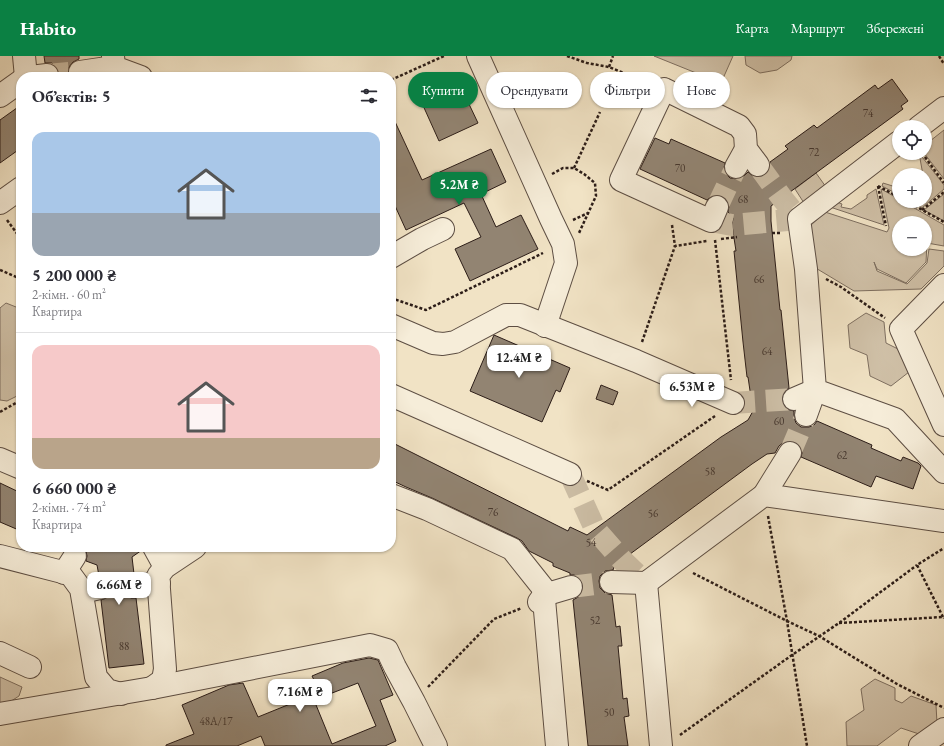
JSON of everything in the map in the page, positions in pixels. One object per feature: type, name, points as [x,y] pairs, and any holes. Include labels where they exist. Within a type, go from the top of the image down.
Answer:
[{"type":"lane","points":[[24,56],[32,72]]},
{"type":"lane","points":[[478,56],[563,244],[566,263],[545,326]]},
{"type":"lane","points":[[80,72],[111,67],[126,72]]},
{"type":"lane","points":[[0,96],[16,85]]},
{"type":"lane","points":[[665,89],[739,126],[745,134],[747,160]]},
{"type":"lane","points":[[655,108],[621,180],[711,221],[717,207]]},
{"type":"lane","points":[[928,120],[944,108]]},
{"type":"lane","points":[[800,407],[815,390],[806,269],[799,218],[892,147]]},
{"type":"lane","points":[[2,210],[16,194]]},
{"type":"lane","points":[[396,254],[422,239],[444,229]]},
{"type":"lane","points":[[944,285],[901,329],[944,426]]},
{"type":"lane","points":[[396,327],[432,343],[443,344],[455,342],[506,315],[520,315],[636,361],[733,403]]},
{"type":"lane","points":[[815,390],[895,419],[944,472]]},
{"type":"lane","points":[[396,397],[570,474]]},
{"type":"lane","points":[[611,582],[646,583],[674,563],[764,495],[790,453]]},
{"type":"lane","points":[[0,459],[16,466]]},
{"type":"lane","points":[[764,495],[944,521]]},
{"type":"lane","points":[[396,497],[427,509],[512,549],[543,588],[542,599],[557,746]]},
{"type":"lane","points":[[152,688],[163,680],[165,669],[162,575],[155,552]]},
{"type":"lane","points":[[135,586],[162,575],[189,552]]},
{"type":"lane","points":[[0,556],[70,564],[70,574],[81,590],[91,590],[96,677],[107,690],[121,694]]},
{"type":"lane","points":[[646,583],[669,741]]},
{"type":"lane","points":[[542,599],[571,587]]},
{"type":"lane","points":[[0,714],[121,694],[370,645],[387,650],[436,746]]},
{"type":"lane","points":[[0,653],[30,667]]},
{"type":"lane","points":[[920,746],[944,729]]},
{"type":"path","points":[[396,78],[444,56]]},
{"type":"path","points":[[567,56],[587,62],[609,66],[623,72]]},
{"type":"path","points":[[609,66],[613,56]]},
{"type":"path","points":[[939,56],[944,64]]},
{"type":"path","points":[[574,168],[600,112]]},
{"type":"path","points":[[927,160],[944,183]]},
{"type":"path","points":[[540,194],[544,184],[553,173],[563,168],[574,168],[594,183],[596,196],[579,234]]},
{"type":"path","points":[[874,184],[892,193]]},
{"type":"path","points":[[878,186],[886,226]]},
{"type":"path","points":[[922,210],[944,192]]},
{"type":"path","points":[[918,208],[944,222]]},
{"type":"path","points":[[2,210],[16,231]]},
{"type":"path","points":[[570,474],[608,490],[733,403],[715,240]]},
{"type":"path","points":[[636,361],[675,246]]},
{"type":"path","points":[[396,300],[426,310],[543,253]]},
{"type":"path","points":[[806,269],[841,287],[901,329]]},
{"type":"path","points":[[0,270],[16,278]]},
{"type":"path","points":[[0,412],[16,403]]},
{"type":"path","points":[[764,495],[787,621],[807,746]]},
{"type":"path","points":[[669,741],[839,623],[917,565],[944,548]]},
{"type":"path","points":[[674,563],[819,636],[897,684],[944,708]]},
{"type":"path","points":[[839,623],[943,618],[917,565]]},
{"type":"path","points":[[414,702],[494,619],[542,599]]},
{"type":"shaded area","points":[[654,56],[733,56],[726,72],[694,72]]},
{"type":"shaded area","points":[[745,56],[792,56],[791,60],[777,70],[760,73],[746,65]]},
{"type":"shaded area","points":[[944,130],[944,179],[929,160],[932,160],[932,139]]},
{"type":"shaded area","points":[[920,160],[924,160],[931,168],[922,168]]},
{"type":"shaded area","points":[[932,170],[944,185],[944,189],[932,199]]},
{"type":"shaded area","points":[[816,173],[826,187],[804,203],[795,189]]},
{"type":"shaded area","points":[[883,183],[892,186],[892,191],[882,186]]},
{"type":"shaded area","points":[[876,189],[884,225],[830,207],[837,202],[842,204],[841,207],[851,209],[867,198],[867,195]]},
{"type":"shaded area","points":[[881,189],[892,195],[892,208],[914,208],[928,216],[892,216],[892,256],[926,256],[926,262],[906,283],[877,269],[874,262],[877,271],[907,284],[927,263],[928,256],[932,256],[932,249],[944,251],[944,266],[921,289],[854,291],[814,267],[809,227],[825,212],[887,232],[889,228]]},
{"type":"shaded area","points":[[944,194],[944,221],[924,210],[926,208],[932,208],[932,204]]},
{"type":"shaded area","points":[[932,218],[944,225],[944,246],[932,244]]},
{"type":"shaded area","points":[[6,303],[16,307],[16,396],[7,401],[0,400],[0,308]]},
{"type":"shaded area","points":[[866,313],[884,322],[886,343],[906,353],[909,372],[891,386],[870,376],[867,355],[850,348],[848,325]]},
{"type":"shaded area","points":[[0,677],[22,687],[19,696],[2,707],[0,707]]},
{"type":"shaded area","points":[[875,679],[895,688],[895,700],[902,703],[911,696],[936,705],[937,723],[922,735],[901,728],[877,746],[847,746],[846,722],[864,710],[861,689]]},
{"type":"building","points":[[44,56],[79,56],[79,59],[73,62],[69,67],[68,72],[59,72],[52,63],[45,63]]},
{"type":"building","points":[[892,79],[908,101],[901,106],[903,109],[771,206],[771,221],[789,388],[784,392],[782,397],[783,404],[787,409],[794,411],[796,423],[801,427],[809,427],[814,425],[817,421],[872,445],[871,448],[901,461],[903,457],[918,463],[921,466],[913,489],[876,476],[871,487],[801,457],[801,447],[797,443],[791,441],[784,442],[779,446],[775,453],[767,454],[752,464],[615,565],[613,570],[605,571],[600,576],[600,588],[605,593],[612,595],[616,627],[620,626],[622,646],[618,646],[623,699],[627,698],[629,716],[624,717],[628,746],[588,746],[573,600],[580,596],[583,590],[583,584],[580,578],[570,575],[570,573],[553,566],[553,563],[529,551],[522,541],[517,538],[396,482],[396,445],[568,531],[570,527],[587,535],[721,437],[748,420],[753,411],[743,342],[734,251],[736,251],[732,225],[733,218],[728,212],[729,206],[727,200],[722,196],[716,195],[707,200],[640,169],[655,138],[669,144],[671,139],[725,163],[725,173],[730,178],[742,178],[748,172],[753,176],[760,177],[766,175],[769,170],[770,162],[788,149],[785,146],[814,125],[817,128],[875,85],[878,89]]},
{"type":"building","points":[[424,108],[471,108],[478,123],[439,141]]},
{"type":"building","points":[[16,109],[16,152],[0,163],[0,120]]},
{"type":"building","points":[[396,124],[422,180],[491,149],[506,182],[481,194],[496,227],[521,215],[538,249],[470,281],[455,249],[481,237],[464,203],[406,230],[396,208]]},
{"type":"building","points":[[494,335],[570,368],[560,392],[556,390],[542,422],[470,391]]},
{"type":"building","points":[[601,385],[618,392],[613,405],[596,399]]},
{"type":"building","points":[[0,483],[16,491],[16,529],[0,522]]},
{"type":"building","points":[[86,552],[139,552],[132,557],[134,574],[127,576],[123,587],[125,594],[131,598],[136,598],[144,664],[109,668],[101,600],[109,597],[112,592],[112,586],[109,579],[104,576],[99,576],[97,565],[86,561]]},
{"type":"building","points":[[369,658],[378,660],[393,695],[380,700],[396,741],[385,746],[265,746],[261,736],[237,746],[166,746],[194,734],[182,705],[229,685],[243,683],[258,717],[290,704],[286,692],[314,680],[312,676],[343,663]],"holes":[[[358,683],[376,726],[332,744],[314,700]]]},
{"type":"tunnel","points":[[758,165],[799,219]]},
{"type":"tunnel","points":[[717,207],[736,167]]},
{"type":"tunnel","points":[[711,221],[732,225],[799,219]]},
{"type":"tunnel","points":[[733,403],[794,399]]},
{"type":"tunnel","points":[[790,453],[806,415]]},
{"type":"tunnel","points":[[570,474],[595,529],[622,560],[646,583]]},
{"type":"tunnel","points":[[571,587],[611,582]]},
{"type":"tunnel","points":[[100,588],[135,586]]}]
